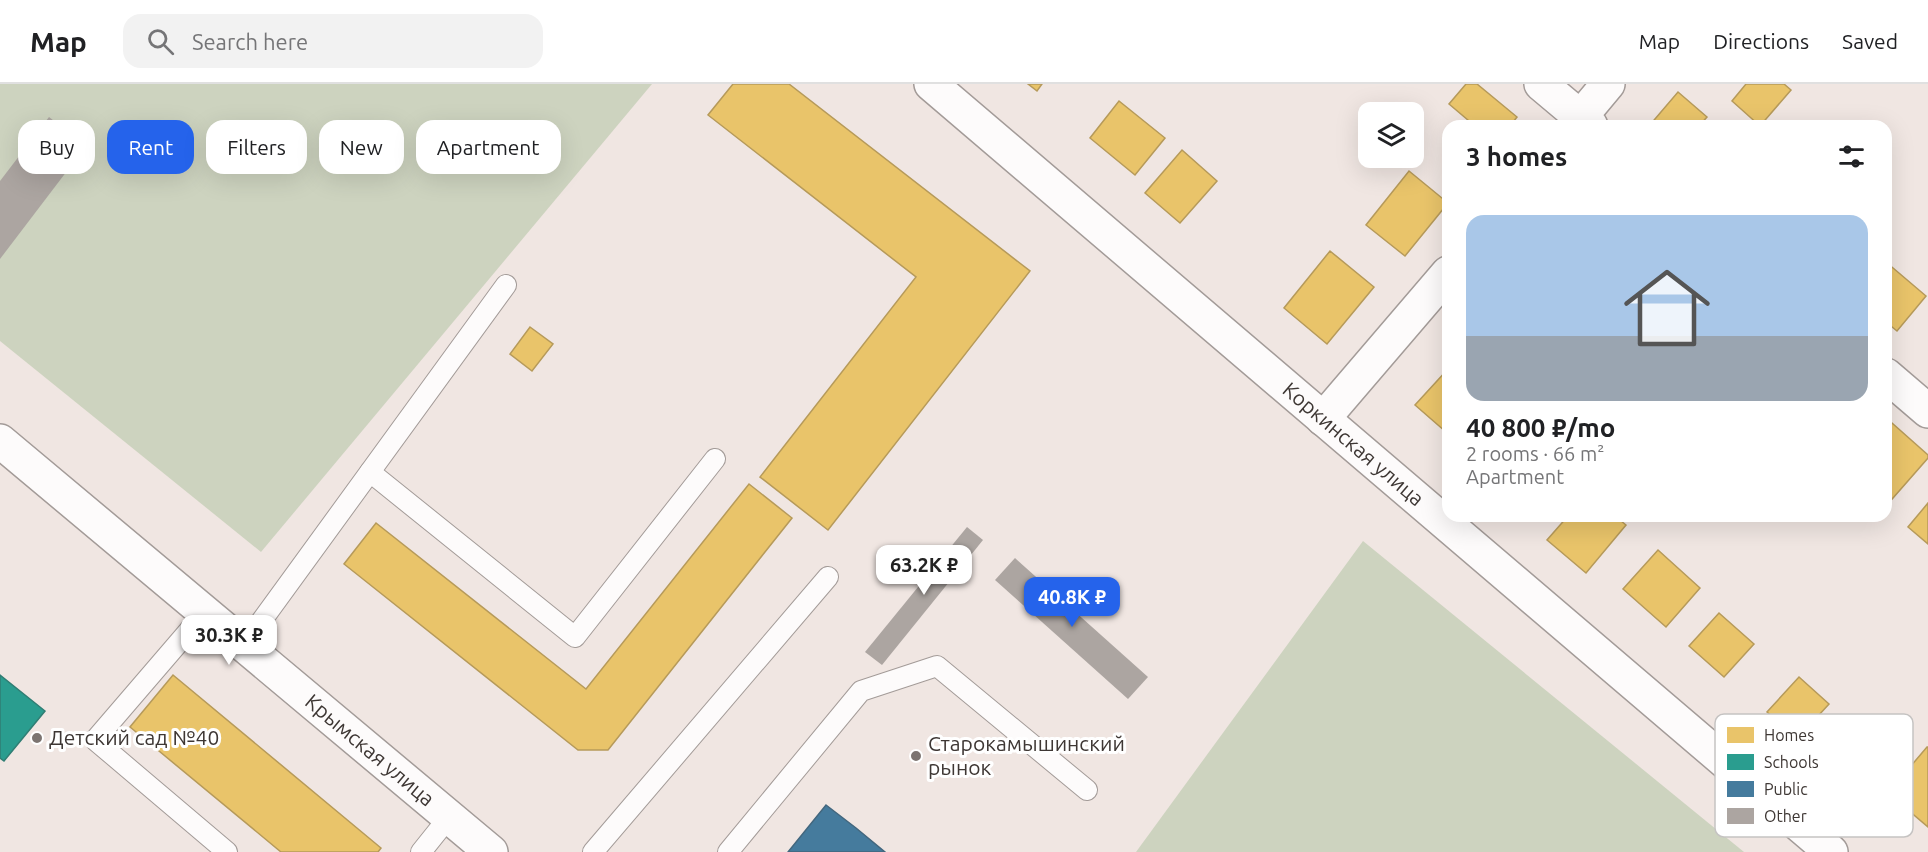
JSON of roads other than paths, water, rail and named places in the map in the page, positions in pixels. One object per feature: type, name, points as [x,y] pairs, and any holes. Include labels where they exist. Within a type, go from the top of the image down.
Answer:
[{"type":"street","name":"Коркинская улица","points":[[931,84],[1442,520]]},
{"type":"street","points":[[1541,84],[1578,120]]},
{"type":"street","points":[[1583,120],[1608,84]]},
{"type":"street","points":[[1323,419],[1442,280]]},
{"type":"street","points":[[1892,380],[1928,411]]},
{"type":"street","name":"Крымская улица","points":[[0,441],[491,852]]},
{"type":"street","name":"Коркинская улица","points":[[1444,522],[1715,753]]},
{"type":"street","name":"Коркинская улица","points":[[1813,837],[1831,852]]},
{"type":"lane","points":[[244,645],[506,285]]},
{"type":"lane","points":[[370,472],[575,637],[715,459]]},
{"type":"lane","points":[[593,852],[828,577]]},
{"type":"lane","points":[[205,612],[95,740],[227,852]]},
{"type":"lane","points":[[728,852],[861,691],[937,666],[1088,790]]},
{"type":"lane","points":[[421,852],[449,817]]},
{"type":"place","name":"Детский сад №40","points":[[37,738]]},
{"type":"place","name":"Старокамышинский рынок","points":[[916,756]]}]
